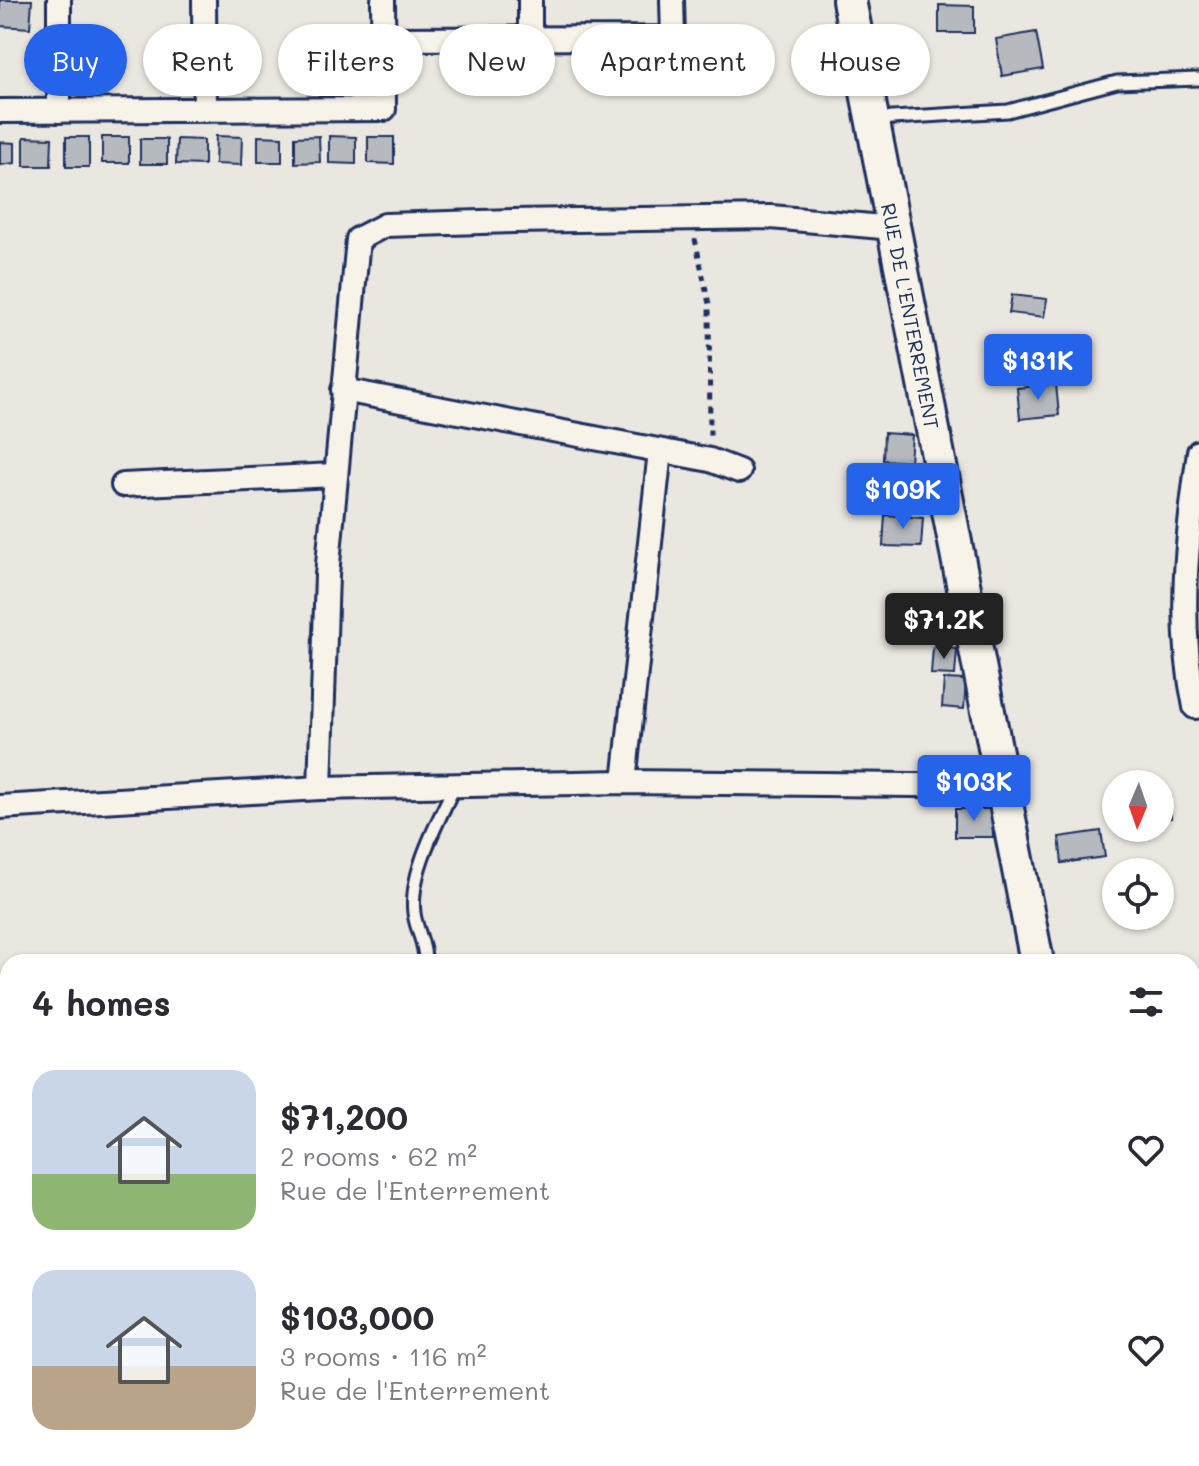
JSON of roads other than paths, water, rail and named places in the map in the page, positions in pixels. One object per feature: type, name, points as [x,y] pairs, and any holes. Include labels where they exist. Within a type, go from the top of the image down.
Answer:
[{"type":"street","points":[[59,0],[59,111]]},
{"type":"street","points":[[204,0],[205,110]]},
{"type":"street","points":[[383,0],[383,24]]},
{"type":"street","points":[[530,0],[530,24]]},
{"type":"street","points":[[555,39],[673,38],[672,0]]},
{"type":"street","name":"RUE DE L'ENTERREMENT","points":[[849,0],[1035,954]]},
{"type":"street","points":[[0,111],[384,109],[384,96]]},
{"type":"street","points":[[320,788],[327,575],[358,239],[385,225],[690,218],[771,217],[893,228]]},
{"type":"street","points":[[343,390],[710,460],[739,471]]},
{"type":"street","points":[[624,782],[660,451]]},
{"type":"street","points":[[1199,452],[1182,598],[1187,669],[1195,707],[1199,706]]},
{"type":"street","points":[[123,485],[335,475]]},
{"type":"street","points":[[0,807],[320,788],[624,782],[1003,786]]},
{"type":"street","points":[[0,1347],[0,1376]]},
{"type":"lane","points":[[872,119],[1008,111],[1117,82],[1199,79]]},
{"type":"lane","points":[[425,954],[413,912],[421,864],[454,787]]}]
